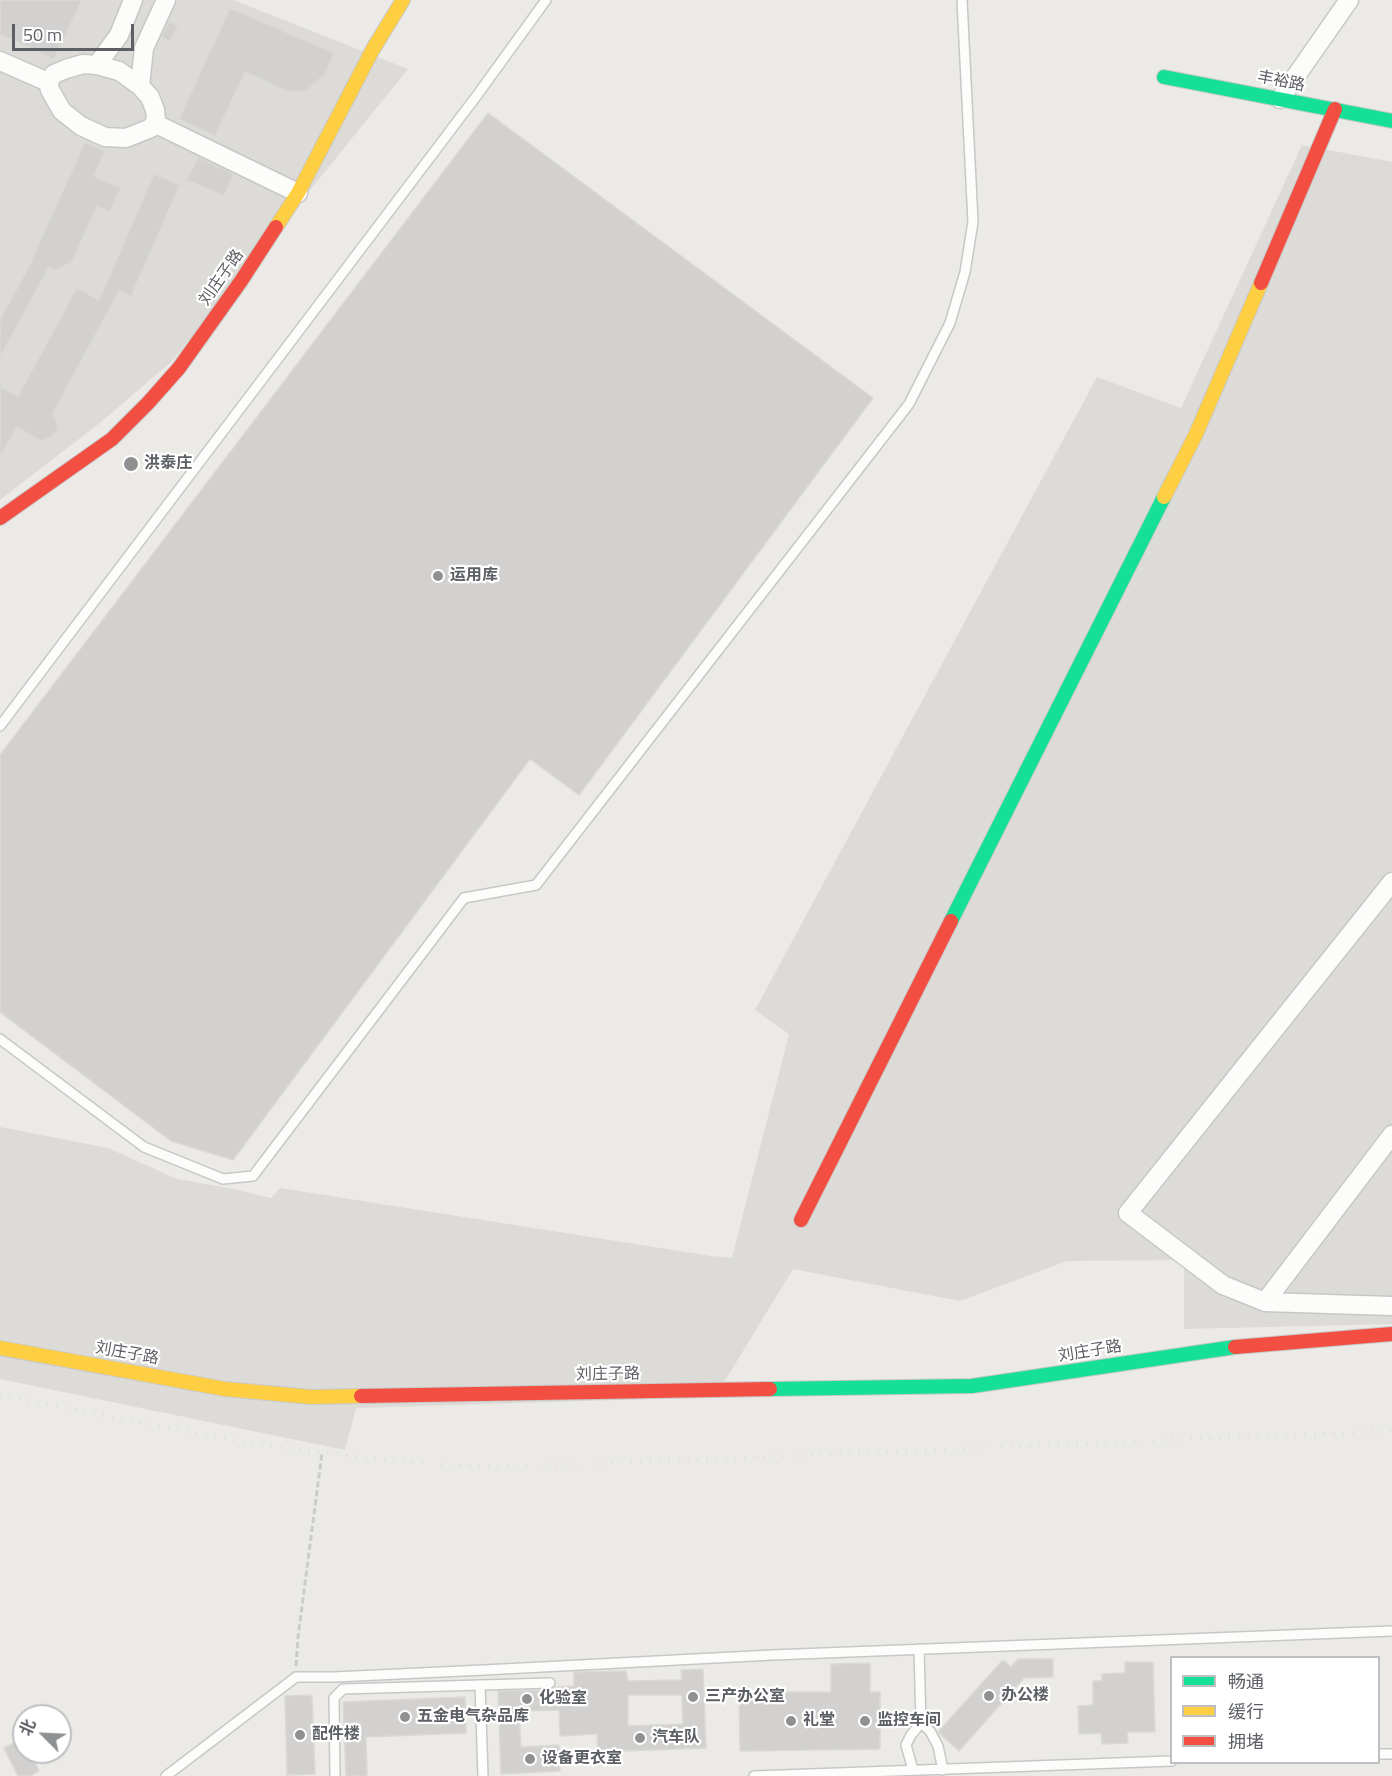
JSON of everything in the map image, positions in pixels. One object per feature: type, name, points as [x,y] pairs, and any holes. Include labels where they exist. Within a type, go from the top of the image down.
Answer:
[{"type":"street","points":[[97,65],[119,35],[133,0]]},
{"type":"street","points":[[140,86],[144,48],[166,0]]},
{"type":"street","name":"刘庄子路","points":[[0,518],[112,439],[179,368],[241,281],[298,193],[373,49],[403,0]]},
{"type":"street","points":[[1280,99],[1349,0]]},
{"type":"street","points":[[0,61],[48,82]]},
{"type":"street","points":[[83,64],[119,71],[150,96],[156,120],[151,128],[126,138],[105,137],[81,126],[62,111],[48,82],[54,74],[83,64]]},
{"type":"street","name":"丰裕路","points":[[1164,77],[1392,121]]},
{"type":"street","points":[[801,1220],[1196,434],[1335,109]]},
{"type":"street","points":[[154,123],[298,193]]},
{"type":"street","points":[[1392,882],[1128,1213],[1223,1284],[1265,1302],[1392,1306]]},
{"type":"street","points":[[1265,1302],[1392,1135]]},
{"type":"street","name":"刘庄子路","points":[[0,1348],[225,1389],[311,1397],[972,1386],[1217,1349],[1392,1334]]},
{"type":"lane","points":[[0,726],[478,94],[546,0]]},
{"type":"lane","points":[[0,1039],[144,1147],[223,1179],[253,1176],[464,898],[536,885],[909,404],[950,323],[965,272],[973,222],[962,0]]},
{"type":"lane","points":[[166,1776],[296,1677],[919,1649],[1392,1631]]},
{"type":"lane","points":[[914,1770],[906,1745],[921,1723],[919,1649]]},
{"type":"lane","points":[[335,1776],[334,1698],[343,1689],[550,1683]]},
{"type":"lane","points":[[480,1685],[483,1776]]},
{"type":"lane","points":[[921,1723],[930,1731],[938,1746],[943,1770]]},
{"type":"lane","points":[[754,1776],[914,1770],[929,1773],[943,1770],[1170,1761]]},
{"type":"lane","points":[[1065,1765],[1065,1776]]},
{"type":"path","points":[[296,1677],[299,1630],[322,1453]]},
{"type":"shaded area","points":[[0,0],[233,0],[408,69],[171,362],[101,422],[0,500]]},
{"type":"shaded area","points":[[1302,145],[1392,162],[1392,1324],[1184,1329],[1184,1260],[1067,1261],[960,1301],[793,1269],[715,1397],[356,1408],[345,1450],[0,1379],[0,1127],[108,1148],[177,1179],[271,1198],[280,1188],[732,1258],[789,1034],[755,1010],[1097,377],[1181,408]]},
{"type":"building","points":[[0,0],[82,0],[54,59],[0,34]]},
{"type":"building","points":[[230,8],[334,53],[325,74],[304,92],[284,90],[245,72],[215,136],[179,119]]},
{"type":"building","points":[[169,21],[178,26],[170,42],[161,37]]},
{"type":"building","name":"运用库","points":[[488,113],[873,398],[579,795],[530,759],[233,1160],[171,1141],[0,1012],[0,755]]},
{"type":"building","points":[[85,142],[105,151],[94,176],[121,188],[109,212],[97,206],[73,259],[56,270],[49,267],[0,357],[0,320],[33,259]]},
{"type":"building","points":[[198,157],[234,174],[224,196],[187,180]]},
{"type":"building","points":[[154,174],[180,185],[131,296],[119,291],[53,413],[58,427],[56,432],[42,441],[17,427],[0,457],[0,387],[18,396],[77,288],[99,300]]},
{"type":"building","name":"办公楼","points":[[1018,1659],[1053,1659],[1053,1677],[1024,1678],[959,1751],[938,1732],[1003,1660],[1011,1667]]},
{"type":"building","points":[[1125,1662],[1153,1662],[1155,1732],[1127,1732],[1128,1743],[1102,1744],[1101,1733],[1079,1734],[1078,1706],[1093,1705],[1093,1681],[1102,1681],[1102,1674],[1125,1673]]},
{"type":"building","name":"礼堂","points":[[870,1663],[870,1692],[880,1692],[880,1749],[740,1751],[739,1692],[831,1692],[831,1664]]},
{"type":"building","points":[[703,1669],[706,1748],[598,1752],[597,1734],[560,1736],[559,1710],[519,1711],[521,1747],[559,1745],[560,1771],[501,1774],[498,1691],[550,1690],[556,1687],[574,1686],[574,1672],[626,1671],[628,1681],[682,1680],[681,1670]],"holes":[[[628,1695],[682,1695],[683,1724],[628,1726]]]},
{"type":"building","name":"配件楼","points":[[312,1695],[315,1774],[287,1775],[285,1696]]},
{"type":"building","name":"五金电气杂品库","points":[[465,1697],[466,1733],[366,1737],[367,1776],[346,1776],[343,1702]]},
{"type":"building","points":[[12,1744],[12,1764],[4,1748]]},
{"type":"building","points":[[12,1764],[36,1764],[39,1771],[30,1776],[18,1776]]},
{"type":"railway","points":[[0,1395],[256,1445],[462,1466],[593,1464],[1392,1431]]},
{"type":"traffic: fast","points":[[1164,77],[1392,121]]},
{"type":"traffic: fast","points":[[951,921],[1164,497]]},
{"type":"traffic: fast","points":[[770,1389],[972,1386],[1235,1347]]},
{"type":"traffic: slow","points":[[276,227],[298,193],[373,49],[403,0]]},
{"type":"traffic: slow","points":[[1164,497],[1196,434],[1261,283]]},
{"type":"traffic: slow","points":[[0,1348],[225,1389],[311,1397],[361,1396]]},
{"type":"traffic: jam","points":[[1261,283],[1335,109]]},
{"type":"traffic: jam","points":[[0,518],[112,439],[148,403],[179,368],[276,227]]},
{"type":"traffic: jam","points":[[801,1220],[951,921]]},
{"type":"traffic: jam","points":[[1235,1347],[1392,1334]]},
{"type":"traffic: jam","points":[[361,1396],[770,1389]]},
{"type":"place","name":"洪泰庄","points":[[131,464]]},
{"type":"place","name":"运用库","points":[[438,576]]},
{"type":"place","name":"办公楼","points":[[989,1696]]},
{"type":"place","name":"三产办公室","points":[[693,1697]]},
{"type":"place","name":"化验室","points":[[527,1699]]},
{"type":"place","name":"五金电气杂品库","points":[[405,1717]]},
{"type":"place","name":"礼堂","points":[[791,1721]]},
{"type":"place","name":"监控车间","points":[[865,1721]]},
{"type":"place","name":"配件楼","points":[[300,1735]]},
{"type":"place","name":"汽车队","points":[[640,1738]]},
{"type":"place","name":"设备更衣室","points":[[530,1759]]}]
